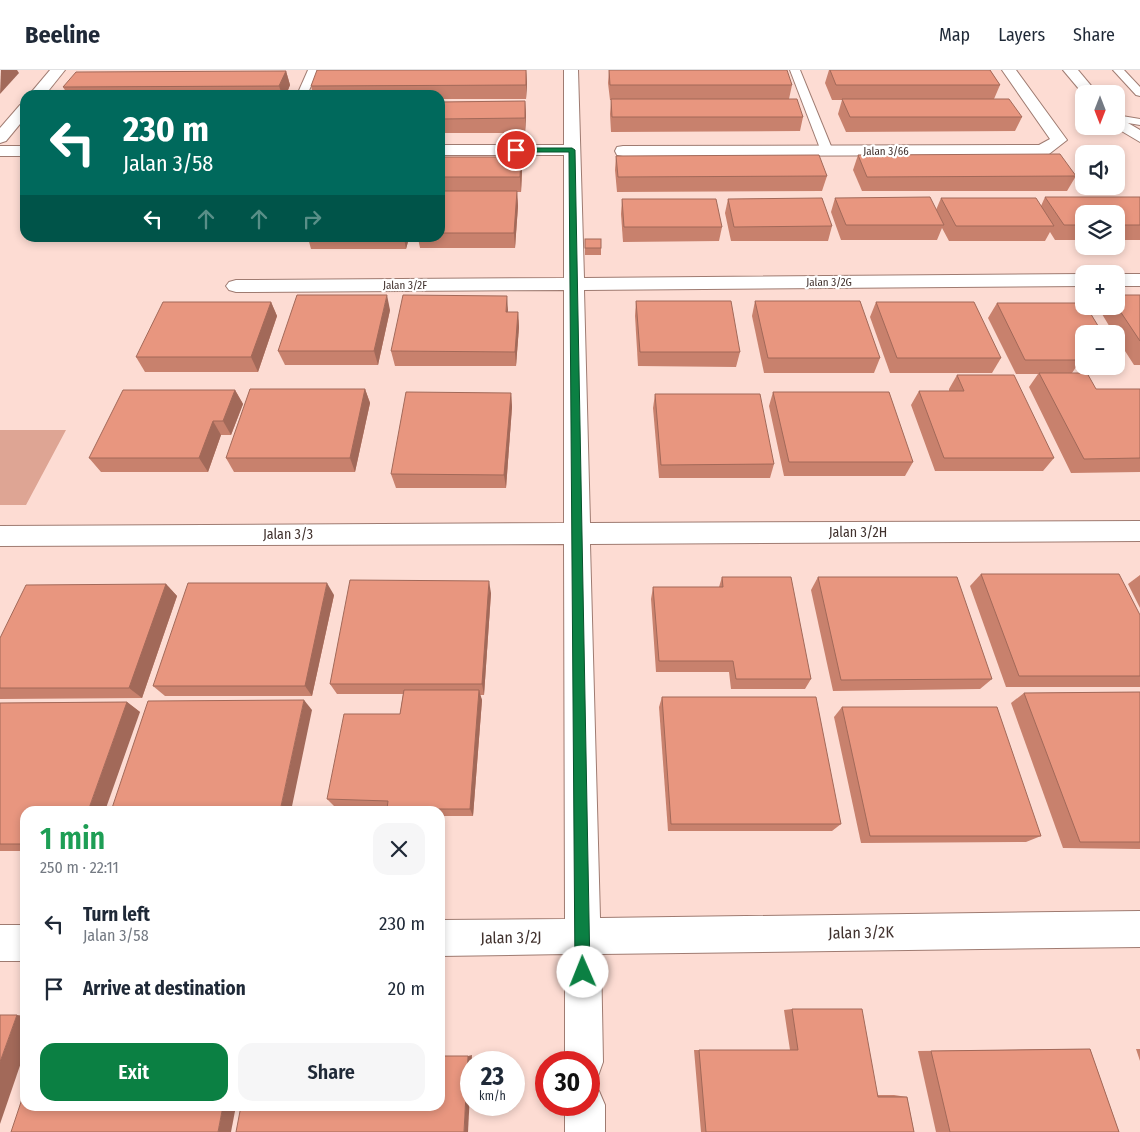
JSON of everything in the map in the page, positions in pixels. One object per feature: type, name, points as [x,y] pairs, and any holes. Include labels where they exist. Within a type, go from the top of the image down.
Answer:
[{"type":"street","points":[[40,90],[58,70]]},
{"type":"street","points":[[571,70],[584,1051]]},
{"type":"street","name":"Jalan 3/66","points":[[623,151],[1044,150],[1059,140],[1008,70]]},
{"type":"street","points":[[1070,70],[1083,85]]},
{"type":"street","points":[[0,138],[20,114]]},
{"type":"street","points":[[1125,127],[1140,138]]},
{"type":"street","points":[[445,150],[572,150]]},
{"type":"street","points":[[0,151],[20,151]]},
{"type":"street","name":"Jalan 3/2G","points":[[574,284],[1075,280]]},
{"type":"street","points":[[1125,280],[1140,280]]},
{"type":"street","name":"Jalan 3/2F","points":[[236,286],[574,284]]},
{"type":"street","name":"Jalan 3/2H","points":[[577,533],[1140,532]]},
{"type":"street","name":"Jalan 3/3","points":[[0,536],[577,533]]},
{"type":"street","name":"Jalan 3/2K","points":[[582,936],[1140,929]]},
{"type":"street","name":"Jalan 3/2J","points":[[445,938],[582,936]]},
{"type":"street","points":[[0,943],[20,943]]},
{"type":"street","points":[[585,1116],[585,1132]]},
{"type":"lane","points":[[304,90],[313,70]]},
{"type":"lane","points":[[795,70],[827,151]]},
{"type":"lane","points":[[1118,70],[1140,93]]},
{"type":"lane","points":[[1125,121],[1140,122]]},
{"type":"shaded area","points":[[0,430],[66,430],[26,505],[0,505]]},
{"type":"building","points":[[317,70],[526,70],[526,85],[311,86]]},
{"type":"building","points":[[609,70],[787,70],[792,85],[610,85]]},
{"type":"building","points":[[830,70],[990,70],[1000,85],[836,85]]},
{"type":"building","points":[[286,71],[279,86],[63,87],[76,72]]},
{"type":"building","points":[[611,99],[797,99],[803,117],[612,117]]},
{"type":"building","points":[[842,99],[1009,99],[1022,117],[850,117]]},
{"type":"building","points":[[525,101],[525,118],[445,119],[445,102]]},
{"type":"building","points":[[1060,154],[1075,176],[867,177],[858,155]]},
{"type":"building","points":[[819,155],[827,176],[618,177],[616,156]]},
{"type":"building","points":[[445,157],[521,157],[520,177],[445,177]]},
{"type":"building","points":[[445,191],[517,191],[514,233],[445,233]]},
{"type":"building","points":[[930,197],[944,225],[846,225],[835,198]]},
{"type":"building","points":[[1045,197],[1140,197],[1140,225],[1125,225],[1125,205],[1075,205],[1075,225],[1064,225]]},
{"type":"building","points":[[822,198],[832,226],[734,227],[728,199]]},
{"type":"building","points":[[941,198],[1036,198],[1054,226],[956,226]]},
{"type":"building","points":[[622,199],[716,199],[722,227],[624,227]]},
{"type":"building","points":[[585,239],[601,239],[601,248],[585,248]]},
{"type":"building","points":[[297,295],[387,295],[374,351],[278,351]]},
{"type":"building","points":[[403,295],[507,296],[506,312],[518,312],[515,352],[391,351]]},
{"type":"building","points":[[1125,295],[1140,295],[1140,341],[1123,315],[1125,315]]},
{"type":"building","points":[[636,301],[731,301],[740,352],[640,352]]},
{"type":"building","points":[[755,301],[860,301],[880,358],[768,358]]},
{"type":"building","points":[[163,302],[271,302],[251,357],[136,357]]},
{"type":"building","points":[[876,302],[974,302],[1001,358],[897,358]]},
{"type":"building","points":[[997,303],[1075,303],[1075,315],[1091,315],[1098,325],[1075,325],[1075,360],[1025,360]]},
{"type":"building","points":[[1039,373],[1088,375],[1096,389],[1140,389],[1140,458],[1084,459]]},
{"type":"building","points":[[957,375],[1014,375],[1054,458],[944,458],[919,391],[964,391]]},
{"type":"building","points":[[250,389],[365,389],[350,458],[226,458]]},
{"type":"building","points":[[123,390],[235,390],[223,421],[213,421],[199,458],[89,458]]},
{"type":"building","points":[[406,392],[511,393],[504,475],[391,474]]},
{"type":"building","points":[[773,392],[889,392],[913,462],[789,462]]},
{"type":"building","points":[[655,394],[760,394],[774,464],[661,465]]},
{"type":"building","points":[[981,574],[1119,574],[1140,615],[1140,676],[1019,676]]},
{"type":"building","points":[[722,577],[791,577],[811,679],[736,679],[733,661],[659,661],[653,587],[723,587]]},
{"type":"building","points":[[818,577],[957,577],[992,679],[841,680]]},
{"type":"building","points":[[350,580],[489,581],[482,684],[330,684]]},
{"type":"building","points":[[188,583],[327,583],[305,686],[153,686]]},
{"type":"building","points":[[166,584],[129,688],[0,688],[0,638],[26,585]]},
{"type":"building","points":[[404,690],[479,690],[470,809],[445,809],[445,806],[387,806],[388,801],[327,799],[344,714],[400,714]]},
{"type":"building","points":[[1140,692],[1140,842],[1080,842],[1024,693]]},
{"type":"building","points":[[662,697],[816,697],[841,824],[671,824]]},
{"type":"building","points":[[304,700],[281,806],[113,806],[148,701]]},
{"type":"building","points":[[127,702],[90,806],[20,806],[20,844],[0,844],[0,703]]},
{"type":"building","points":[[842,707],[997,707],[1041,836],[870,836]]},
{"type":"building","points":[[792,1009],[862,1009],[878,1097],[907,1097],[914,1132],[706,1132],[699,1050],[798,1050]]},
{"type":"building","points":[[0,1015],[17,1015],[0,1062]]},
{"type":"building","points":[[1090,1049],[1119,1132],[950,1132],[931,1051]]},
{"type":"building","points":[[445,1056],[460,1056],[460,1116],[465,1116],[464,1132],[236,1132],[240,1111],[445,1111]]},
{"type":"building","points":[[20,1105],[20,1111],[222,1111],[218,1132],[11,1132]]},
{"type":"route","points":[[516,150],[572,150],[583,972]]}]
